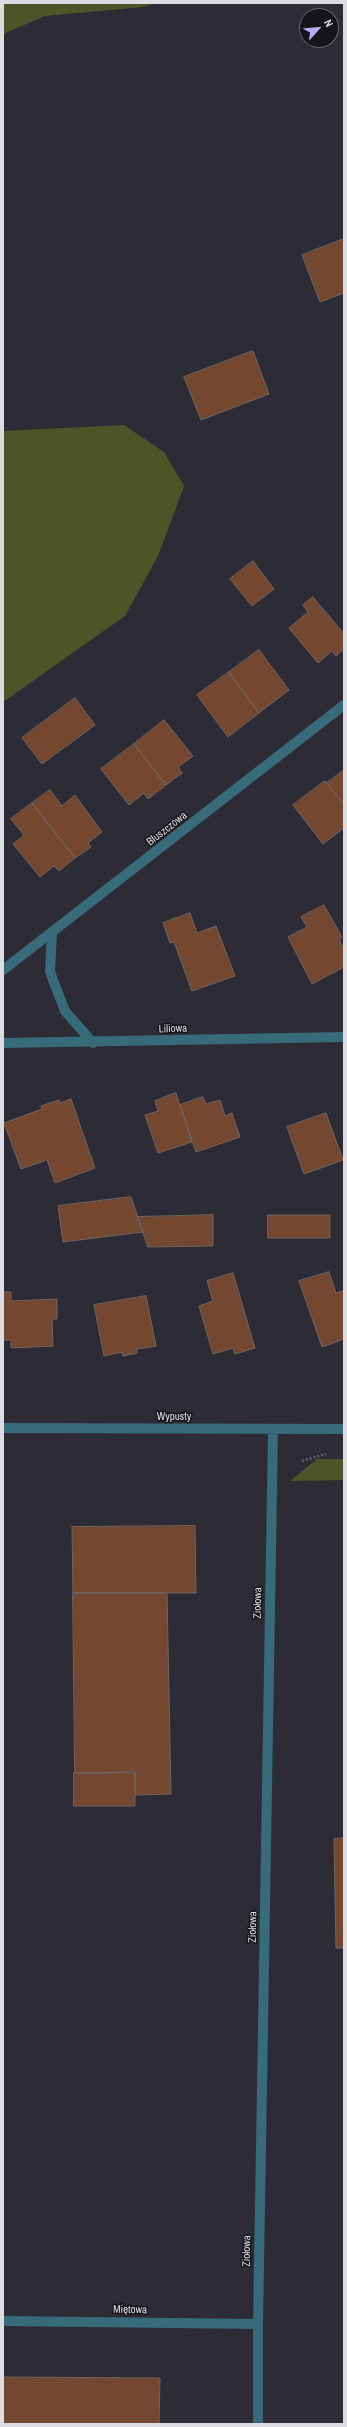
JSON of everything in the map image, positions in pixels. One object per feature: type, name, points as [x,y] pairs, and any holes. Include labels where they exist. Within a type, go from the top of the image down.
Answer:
[{"type":"street","name":"Bluszczowa","points":[[3,970],[344,705]]},
{"type":"street","points":[[52,933],[50,972],[65,1011],[93,1043]]},
{"type":"street","name":"Liliowa","points":[[3,1043],[93,1043],[344,1037]]},
{"type":"street","name":"Wypusty","points":[[3,1428],[273,1430],[344,1429]]},
{"type":"street","name":"Ziołowa","points":[[258,2424],[258,2324],[273,1430]]},
{"type":"street","name":"Miętowa","points":[[3,2321],[258,2324]]},
{"type":"path","points":[[302,1461],[320,1454],[332,1454]]},
{"type":"green space","points":[[3,3],[155,3],[144,7],[45,16],[3,34]]},
{"type":"green space","points":[[124,425],[164,452],[184,486],[158,556],[125,616],[3,702],[3,431]]},
{"type":"green space","points":[[317,1459],[344,1459],[344,1480],[290,1481]]},
{"type":"building","points":[[344,239],[344,293],[320,302],[302,255]]},
{"type":"building","points":[[253,351],[269,394],[201,420],[184,377]]},
{"type":"building","points":[[253,561],[274,589],[252,606],[230,579]]},
{"type":"building","points":[[313,597],[344,634],[344,649],[336,656],[332,651],[318,663],[289,628],[308,612],[303,605]]},
{"type":"building","points":[[259,650],[289,690],[259,713],[229,672]]},
{"type":"building","points":[[229,672],[259,713],[228,737],[197,695]]},
{"type":"building","points":[[75,698],[95,725],[42,764],[22,738]]},
{"type":"building","points":[[164,720],[193,756],[178,767],[182,773],[166,785],[134,744]]},
{"type":"building","points":[[134,744],[166,785],[148,799],[144,793],[129,805],[101,769]]},
{"type":"building","points":[[344,770],[344,805],[327,783]]},
{"type":"building","points":[[325,781],[344,805],[344,828],[323,844],[293,805]]},
{"type":"building","points":[[50,790],[62,806],[75,795],[102,832],[88,843],[91,847],[75,858],[32,803]]},
{"type":"building","points":[[32,803],[75,858],[59,871],[54,866],[40,877],[13,844],[24,835],[11,819]]},
{"type":"building","points":[[324,905],[342,937],[339,939],[344,950],[344,967],[312,984],[288,937],[307,927],[301,917]]},
{"type":"building","points":[[190,913],[197,933],[216,926],[235,976],[192,991],[174,942],[170,943],[163,923]]},
{"type":"building","points":[[176,1093],[192,1142],[158,1153],[145,1115],[158,1111],[155,1101]]},
{"type":"building","points":[[203,1097],[206,1104],[220,1100],[225,1116],[232,1113],[240,1137],[196,1152],[180,1105]]},
{"type":"building","points":[[71,1099],[95,1168],[55,1183],[47,1160],[21,1169],[4,1123],[42,1109],[41,1106],[59,1100],[60,1103]]},
{"type":"building","points":[[326,1113],[343,1160],[304,1174],[287,1127]]},
{"type":"building","points":[[131,1197],[143,1232],[63,1242],[58,1206]]},
{"type":"building","points":[[213,1215],[213,1246],[148,1247],[137,1217]]},
{"type":"building","points":[[268,1215],[330,1215],[330,1238],[268,1238]]},
{"type":"building","points":[[329,1272],[336,1293],[344,1290],[344,1339],[322,1347],[299,1281]]},
{"type":"building","points":[[233,1273],[255,1348],[235,1354],[233,1348],[213,1354],[199,1306],[213,1301],[207,1281]]},
{"type":"building","points":[[3,1292],[11,1292],[11,1301],[57,1299],[57,1319],[52,1319],[53,1346],[11,1348],[11,1340],[3,1340]]},
{"type":"building","points":[[146,1296],[156,1346],[137,1349],[137,1353],[123,1356],[122,1352],[104,1356],[94,1305]]},
{"type":"building","points":[[195,1526],[196,1593],[73,1593],[72,1527]]},
{"type":"building","points":[[73,1593],[167,1593],[171,1794],[135,1795],[135,1772],[75,1773]]},
{"type":"building","points":[[74,1773],[135,1773],[135,1806],[74,1806]]},
{"type":"building","points":[[344,1838],[344,1948],[336,1948],[334,1839]]},
{"type":"building","points":[[3,2377],[160,2378],[159,2424],[3,2424]]}]
